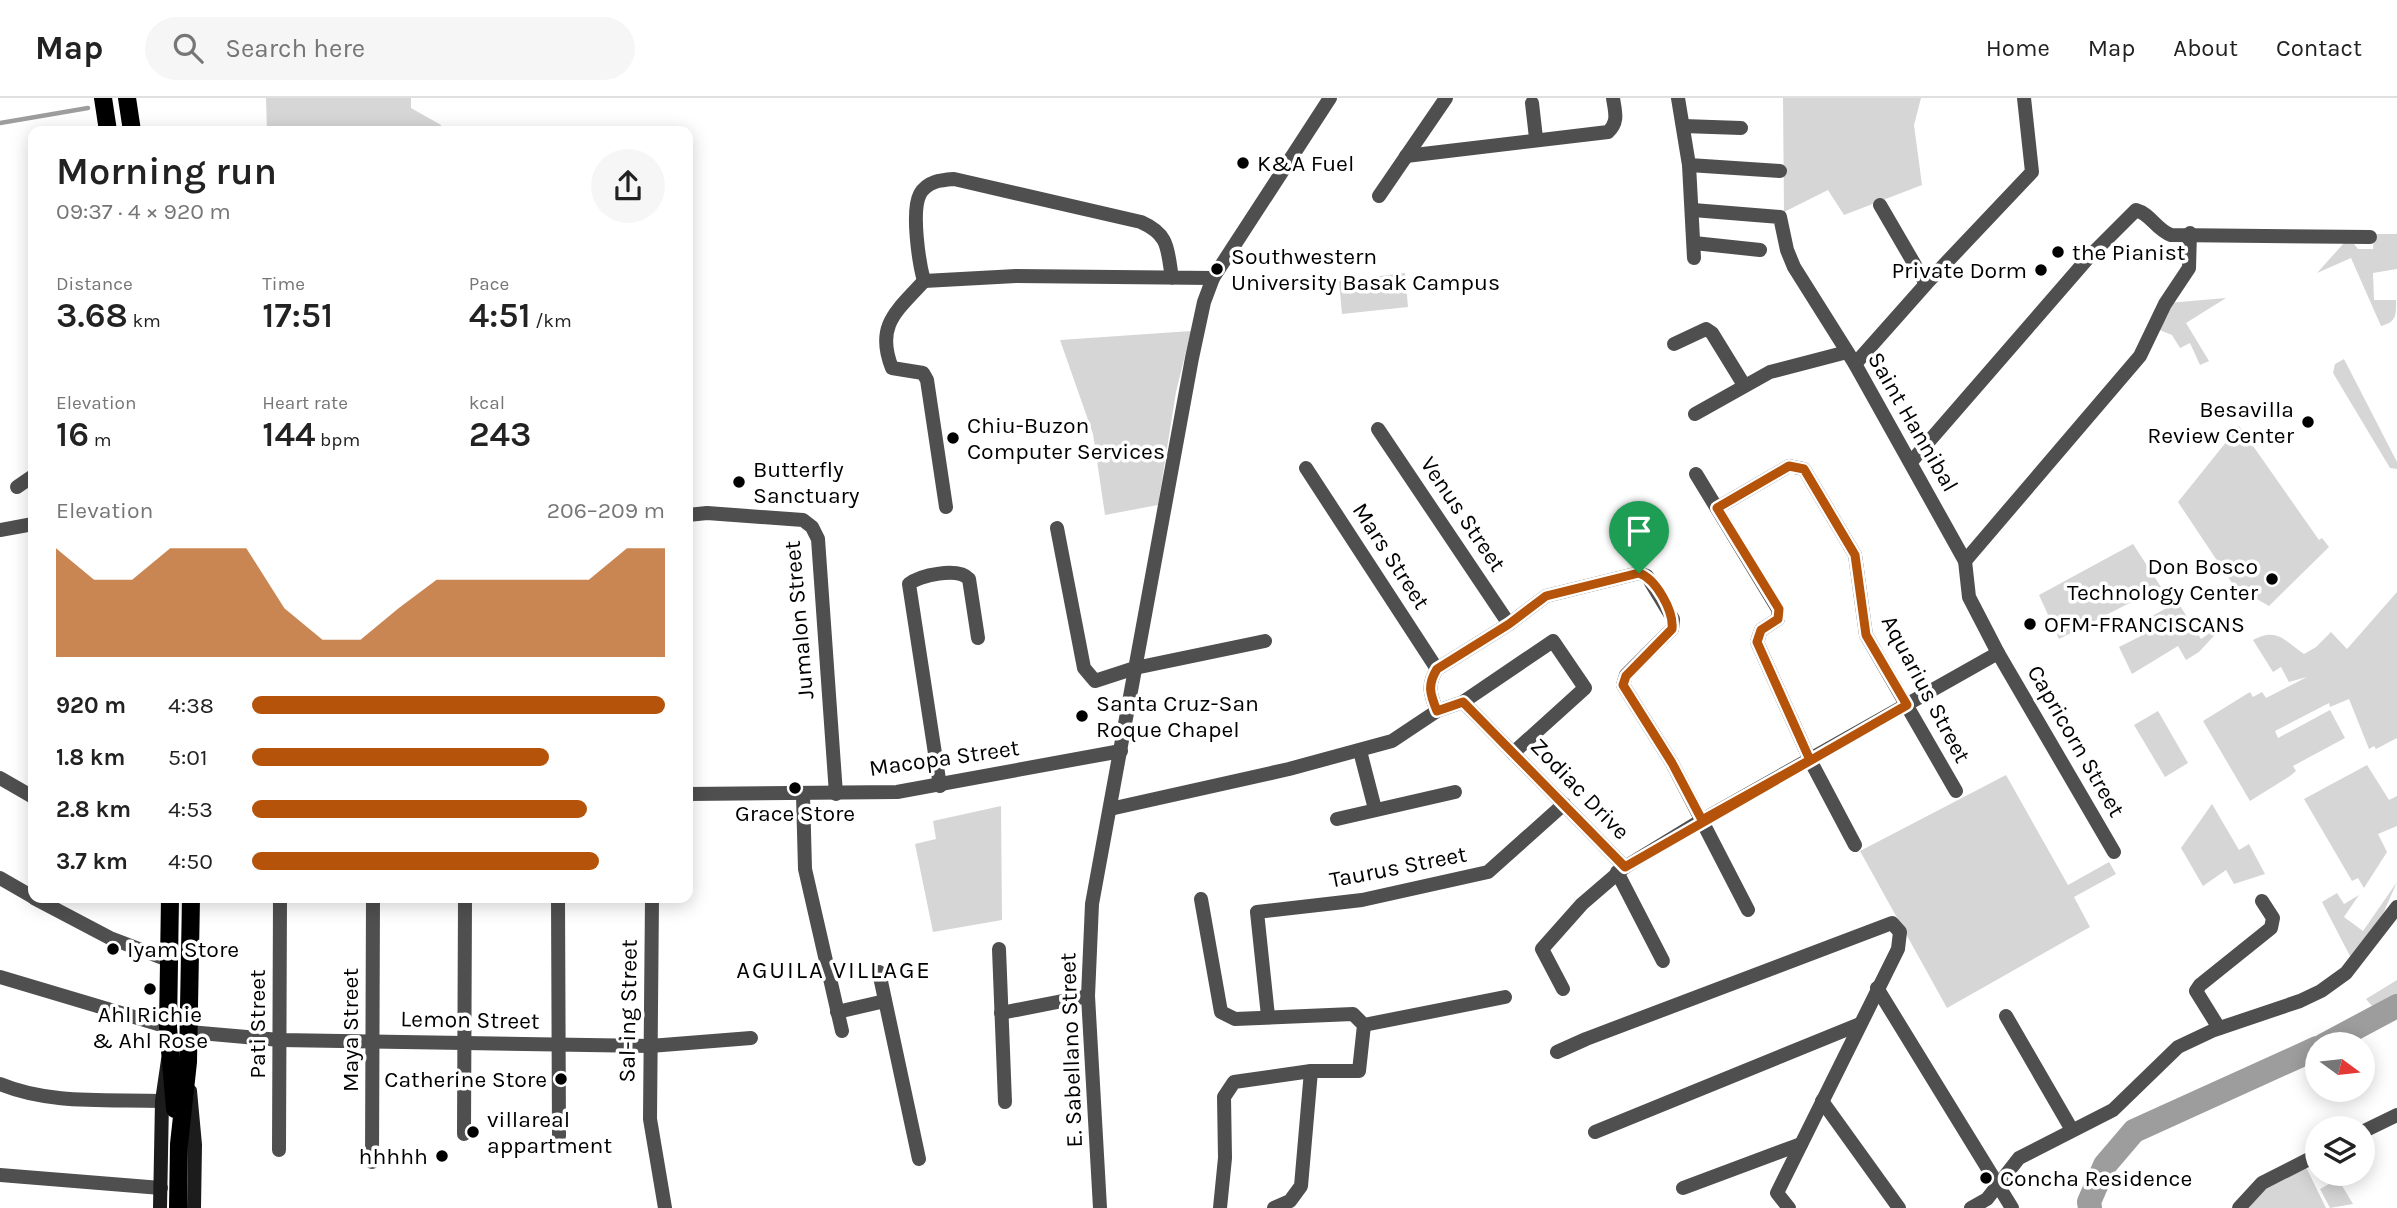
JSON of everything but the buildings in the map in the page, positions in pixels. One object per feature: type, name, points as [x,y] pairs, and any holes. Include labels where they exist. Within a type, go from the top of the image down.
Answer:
[{"type":"main road","points":[[103,98],[107,126]]},
{"type":"main road","points":[[127,98],[131,126]]},
{"type":"main road","points":[[170,903],[169,1055],[179,1144]]},
{"type":"main road","points":[[178,1208],[179,1144],[188,1062],[191,903]]},
{"type":"main road","points":[[160,1208],[162,1101],[169,1055]]},
{"type":"main road","points":[[188,1062],[195,1145],[194,1208]]},
{"type":"street","name":"E. Sabellano Street","points":[[1100,1208],[1088,996],[1092,904],[1192,358],[1204,302],[1213,278],[1330,98]]},
{"type":"street","points":[[1379,196],[1446,98]]},
{"type":"street","points":[[1406,156],[1536,138],[1608,132],[1614,126],[1616,118],[1613,98]]},
{"type":"street","points":[[1678,98],[1689,164],[1695,258]]},
{"type":"street","points":[[1695,414],[1770,372],[1851,358],[1926,284],[2032,172],[2024,98]]},
{"type":"street","points":[[1532,103],[1536,138]]},
{"type":"street","points":[[1683,126],[1741,128]]},
{"type":"street","points":[[1689,164],[1780,171]]},
{"type":"street","points":[[924,281],[918,261],[917,205],[920,193],[934,181],[954,179],[1141,222],[1159,230],[1165,239],[1172,278]]},
{"type":"street","points":[[1880,205],[1926,284]]},
{"type":"street","name":"Saint Hannibal","points":[[1693,210],[1780,217],[1787,250],[1794,267],[1851,358],[1965,561],[1969,597],[1998,653]]},
{"type":"street","points":[[1911,463],[2089,257],[2136,210],[2143,212],[2161,232],[2370,237]]},
{"type":"street","points":[[1965,561],[2140,356],[2165,304],[2189,268],[2190,233]]},
{"type":"street","points":[[1694,243],[1760,250]]},
{"type":"street","points":[[946,507],[927,380],[923,373],[892,368],[885,339],[891,318],[924,281],[1016,276],[1213,278]]},
{"type":"street","points":[[1674,344],[1706,329],[1712,333],[1744,385]]},
{"type":"street","name":"Venus Street","points":[[1378,429],[1509,624]]},
{"type":"street","name":"Aquarius Street","points":[[1717,508],[1789,466],[1804,469],[1855,555],[1866,635],[1955,791]]},
{"type":"street","name":"Mars Street","points":[[1306,468],[1437,669]]},
{"type":"street","points":[[1696,474],[1779,609],[1778,619],[1761,630],[1757,642],[1810,760],[1855,845]]},
{"type":"street","points":[[17,487],[28,479]]},
{"type":"street","name":"Jumalon Street","points":[[693,514],[707,513],[803,520],[812,527],[818,539],[836,794]]},
{"type":"street","points":[[0,530],[28,525]]},
{"type":"street","points":[[1057,528],[1088,676],[1095,681],[1135,668],[1265,641]]},
{"type":"street","points":[[940,786],[909,584],[934,576],[964,573],[969,579],[978,638]]},
{"type":"street","points":[[1437,711],[1429,681],[1437,669],[1509,624],[1546,596],[1639,573],[1647,576],[1673,619],[1672,629],[1626,676],[1623,685],[1672,763],[1748,910]]},
{"type":"street","points":[[1110,809],[1360,751],[1392,741],[1437,711],[1463,702],[1553,641],[1585,688],[1513,753]]},
{"type":"street","name":"Zodiac Drive","points":[[1463,702],[1564,804],[1621,870],[1702,820],[1998,653]]},
{"type":"street","name":"Capricorn Street","points":[[1998,653],[2114,852]]},
{"type":"street","name":"Macopa Street","points":[[693,794],[897,792],[1121,751]]},
{"type":"street","points":[[1360,751],[1375,809]]},
{"type":"street","points":[[0,778],[28,794]]},
{"type":"street","points":[[1337,819],[1455,792]]},
{"type":"street","points":[[803,795],[805,869],[842,1031]]},
{"type":"street","name":"Taurus Street","points":[[1268,1016],[1257,912],[1362,900],[1488,872],[1564,804]]},
{"type":"street","points":[[1563,989],[1542,949],[1582,904],[1621,870],[1662,961]]},
{"type":"street","points":[[0,878],[28,893]]},
{"type":"street","points":[[1201,900],[1221,1012],[1235,1019],[1353,1014],[1364,1025]]},
{"type":"street","points":[[2220,1028],[2196,991],[2271,928],[2273,918],[2262,901]]},
{"type":"street","points":[[47,903],[110,938],[168,960]]},
{"type":"street","name":"Pati Street","points":[[279,903],[279,1150]]},
{"type":"street","name":"Maya Street","points":[[372,1162],[373,903]]},
{"type":"street","points":[[464,1134],[465,903]]},
{"type":"street","points":[[558,903],[559,1136]]},
{"type":"street","name":"Sal-ing Street","points":[[652,903],[650,1119],[665,1208]]},
{"type":"street","points":[[1971,1208],[1987,1199],[2020,1158],[2113,1110],[2178,1047],[2220,1028],[2300,1002],[2346,973],[2397,907]]},
{"type":"street","points":[[1558,1052],[1892,923],[1899,932],[1900,939],[1777,1193],[1789,1208]]},
{"type":"street","points":[[999,949],[1005,1102]]},
{"type":"street","points":[[879,972],[919,1158]]},
{"type":"street","points":[[0,977],[168,1027]]},
{"type":"street","points":[[1877,988],[2012,1208]]},
{"type":"street","points":[[1002,1013],[1088,996]]},
{"type":"street","points":[[1364,1025],[1505,997]]},
{"type":"street","points":[[837,1012],[885,1001]]},
{"type":"street","points":[[2006,1016],[2072,1130]]},
{"type":"street","points":[[1595,1132],[1860,1024]]},
{"type":"street","points":[[1220,1208],[1225,1158],[1224,1097],[1234,1082],[1311,1071],[1359,1071],[1364,1025]]},
{"type":"street","name":"Lemon Street","points":[[189,1032],[280,1040],[650,1046],[751,1038]]},
{"type":"street","points":[[1274,1208],[1290,1201],[1301,1186],[1311,1071]]},
{"type":"street","points":[[0,1084],[18,1091],[51,1097],[162,1101]]},
{"type":"street","points":[[1822,1101],[1899,1208]]},
{"type":"street","points":[[2375,1126],[2397,1115]]},
{"type":"street","points":[[1683,1188],[1801,1144]]},
{"type":"street","points":[[2239,1208],[2262,1183],[2305,1161]]},
{"type":"street","points":[[0,1175],[161,1188]]},
{"type":"shaded area","points":[[266,98],[411,98],[411,108],[441,125],[441,126],[267,126]]},
{"type":"shaded area","points":[[1783,98],[1921,98],[1914,125],[1922,185],[1844,215],[1828,190],[1784,212]]},
{"type":"shaded area","points":[[2374,234],[2397,234],[2397,269],[2373,273],[2374,300],[2396,300],[2395,317],[2381,326],[2351,258],[2317,273],[2344,243],[2354,244],[2358,249],[2373,249]]},
{"type":"shaded area","points":[[1405,273],[1408,307],[1342,314],[1339,281]]},
{"type":"shaded area","points":[[2226,298],[2186,323],[2209,361],[2200,365],[2190,343],[2180,348],[2172,335],[2157,329],[2168,303]]},
{"type":"shaded area","points":[[1191,331],[1176,392],[1158,505],[1105,515],[1093,434],[1060,340]]},
{"type":"shaded area","points":[[2344,359],[2397,462],[2397,469],[2390,468],[2333,373],[2335,364]]},
{"type":"shaded area","points":[[2239,426],[2319,540],[2322,538],[2329,547],[2269,606],[2255,598],[2242,598],[2178,502]]},
{"type":"shaded area","points":[[2133,544],[2161,587],[2059,639],[2039,595]]},
{"type":"shaded area","points":[[2397,592],[2397,738],[2376,749],[2374,746],[2369,749],[2349,699],[2330,707],[2329,703],[2275,731],[2278,738],[2330,710],[2345,738],[2293,766],[2296,771],[2290,776],[2250,801],[2203,721],[2250,692],[2253,697],[2262,692],[2266,698],[2307,677],[2289,682],[2281,667],[2273,672],[2253,640],[2274,635],[2304,654],[2316,647],[2331,632],[2347,649]]},
{"type":"shaded area","points":[[2175,598],[2201,639],[2223,624],[2222,627],[2199,652],[2186,660],[2178,646],[2132,674],[2119,647],[2141,636],[2136,625],[2172,605],[2170,602]]},
{"type":"shaded area","points":[[2158,711],[2188,763],[2165,777],[2134,725]]},
{"type":"shaded area","points":[[2367,765],[2389,800],[2397,796],[2397,826],[2378,834],[2387,852],[2364,888],[2358,878],[2352,881],[2304,799]]},
{"type":"shaded area","points":[[2006,775],[2068,885],[2109,862],[2116,874],[2074,897],[2090,927],[1947,1008],[1860,851]]},
{"type":"shaded area","points":[[2212,804],[2239,850],[2249,844],[2265,874],[2234,884],[2226,870],[2203,886],[2181,848]]},
{"type":"shaded area","points":[[1001,806],[1002,920],[933,932],[915,844],[936,839],[933,821]]},
{"type":"shaded area","points":[[2397,882],[2383,914],[2351,958],[2322,902],[2337,893],[2344,904],[2359,895],[2344,917],[2363,931]]},
{"type":"shaded area","points":[[2397,980],[2397,1008],[2376,1020],[2369,1011],[2373,1007],[2366,999]]},
{"type":"shaded area","points":[[2305,1168],[2305,1186],[2315,1186],[2326,1208],[2249,1208],[2262,1190]]},
{"type":"shaded area","points":[[2325,1186],[2342,1186],[2353,1204],[2330,1208],[2320,1189]]},
{"type":"waterway","points":[[0,123],[88,108]]},
{"type":"waterway","points":[[2348,1032],[2397,1006]]},
{"type":"waterway","points":[[2090,1208],[2089,1202],[2105,1165],[2134,1131],[2305,1053]]},
{"type":"place","name":"K&A Fuel","points":[[1243,163]]},
{"type":"place","name":"the Pianist","points":[[2058,252]]},
{"type":"place","name":"Southwestern University Basak Campus","points":[[1217,269]]},
{"type":"place","name":"Private Dorm","points":[[2041,270]]},
{"type":"place","name":"Besavilla Review Center","points":[[2308,422]]},
{"type":"place","name":"Chiu-Buzon Computer Services","points":[[953,438]]},
{"type":"place","name":"Butterfly Sanctuary","points":[[739,482]]},
{"type":"place","name":"Don Bosco Technology Center","points":[[2272,579]]},
{"type":"place","name":"OFM-FRANCISCANS","points":[[2030,624]]},
{"type":"place","name":"Santa Cruz-San Roque Chapel","points":[[1082,716]]},
{"type":"place","name":"Grace Store","points":[[795,788]]},
{"type":"place","name":"Iyam Store","points":[[113,949]]},
{"type":"place","name":"Ahl Richie & Ahl Rose","points":[[150,989]]},
{"type":"place","name":"Catherine Store","points":[[561,1079]]},
{"type":"place","name":"villareal appartment","points":[[473,1132]]},
{"type":"place","name":"hhhhh","points":[[442,1156]]},
{"type":"place","name":"Concha Residence","points":[[1986,1178]]},
{"type":"district","name":"AGUILA VILLAGE","points":[[834,970]]},
{"type":"route","points":[[1639,573],[1546,596],[1509,624],[1437,669],[1429,681],[1437,711],[1463,702],[1625,867],[1702,820],[1810,760],[1907,705],[1866,635],[1855,555],[1804,469],[1797,465],[1789,466],[1717,508],[1779,609],[1778,619],[1761,630],[1757,642],[1810,760],[1756,790],[1702,820],[1672,763],[1623,685],[1626,676],[1672,629],[1673,619],[1653,581],[1639,573]]}]
